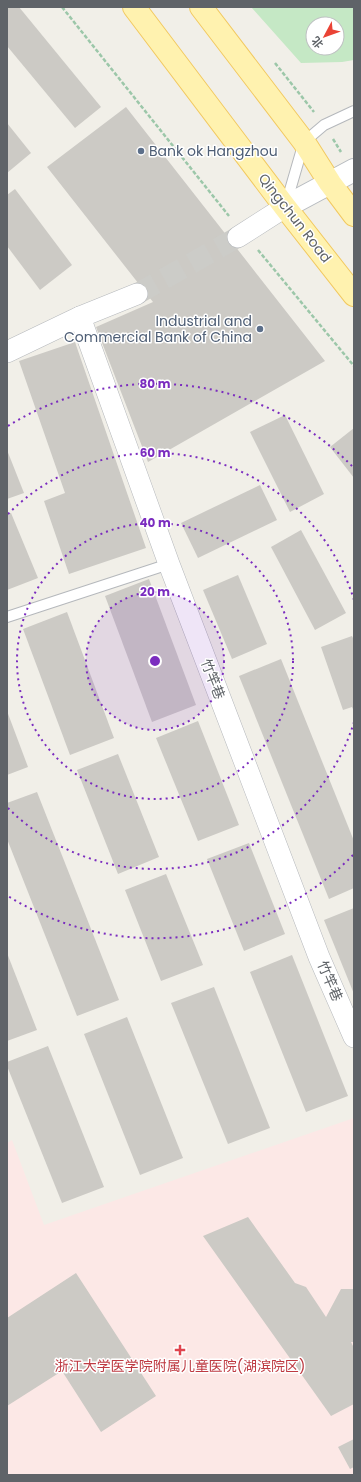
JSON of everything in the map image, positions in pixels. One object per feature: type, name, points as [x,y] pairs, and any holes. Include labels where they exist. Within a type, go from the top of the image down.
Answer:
[{"type":"main road","name":"Qingchun Road","points":[[134,7],[285,207],[354,295]]},
{"type":"main road","points":[[201,7],[304,142],[330,183],[354,215]]},
{"type":"main road","points":[[285,207],[354,170]]},
{"type":"street","points":[[241,235],[285,207]]},
{"type":"street","points":[[7,352],[80,317],[137,294]]},
{"type":"street","name":"竹竿巷","points":[[80,317],[169,564],[319,957],[354,1037]]},
{"type":"lane","points":[[285,207],[304,142],[324,125],[354,111]]},
{"type":"lane","points":[[7,617],[169,564]]},
{"type":"path","points":[[62,7],[241,235],[354,366]]},
{"type":"shaded area","name":"浙江大学医学院附属儿童医院(湖滨院区)","points":[[354,1118],[354,1475],[7,1475],[7,1143],[12,1140],[44,1225]]},
{"type":"green space","points":[[251,7],[354,7],[354,60],[342,62],[301,63]]},
{"type":"building","points":[[7,7],[19,7],[101,107],[75,128],[7,46]]},
{"type":"building","points":[[126,107],[325,361],[148,462],[96,327],[153,302],[47,167]]},
{"type":"building","points":[[7,123],[31,153],[7,173]]},
{"type":"building","points":[[15,189],[72,265],[40,290],[7,246],[7,195]]},
{"type":"building","points":[[75,342],[146,548],[69,574],[44,501],[65,493],[19,361]]},
{"type":"building","points":[[285,415],[324,494],[290,512],[250,432]]},
{"type":"building","points":[[354,428],[354,478],[330,447]]},
{"type":"building","points":[[7,450],[24,493],[7,499]]},
{"type":"building","points":[[260,485],[277,520],[198,558],[181,523]]},
{"type":"building","points":[[11,513],[38,578],[7,590],[7,514]]},
{"type":"building","points":[[301,530],[346,613],[315,630],[271,547]]},
{"type":"building","points":[[238,575],[267,644],[232,659],[203,590]]},
{"type":"building","points":[[149,579],[196,705],[152,722],[105,596]]},
{"type":"building","points":[[67,612],[114,738],[70,755],[23,629]]},
{"type":"building","points":[[352,636],[354,640],[354,711],[352,707],[343,710],[321,647]]},
{"type":"building","points":[[281,659],[354,841],[354,888],[329,899],[239,676]]},
{"type":"building","points":[[7,711],[28,767],[7,775]]},
{"type":"building","points":[[198,721],[239,825],[198,841],[156,738]]},
{"type":"building","points":[[118,754],[159,857],[118,874],[77,770]]},
{"type":"building","points":[[37,792],[119,1000],[77,1016],[7,839],[7,803]]},
{"type":"building","points":[[249,843],[285,934],[244,951],[207,859]]},
{"type":"building","points":[[166,874],[203,965],[161,981],[125,890]]},
{"type":"building","points":[[354,908],[354,994],[324,920]]},
{"type":"building","points":[[7,953],[37,1030],[7,1041]]},
{"type":"building","points":[[292,955],[348,1096],[306,1112],[250,972]]},
{"type":"building","points":[[214,987],[270,1128],[228,1144],[171,1003]]},
{"type":"building","points":[[127,1017],[183,1158],[140,1175],[84,1034]]},
{"type":"building","points":[[48,1046],[104,1187],[62,1203],[7,1066],[7,1062]]},
{"type":"building","points":[[248,1217],[295,1283],[306,1287],[326,1317],[341,1289],[354,1289],[354,1342],[351,1342],[354,1348],[354,1404],[331,1416],[203,1236]]},
{"type":"building","points":[[76,1273],[156,1396],[101,1432],[62,1371],[7,1406],[7,1318]]},
{"type":"building","points":[[354,1439],[354,1467],[350,1469],[338,1447]]},
{"type":"tunnel","points":[[137,294],[238,237]]},
{"type":"place","name":"Bank ok Hangzhou","points":[[141,151]]},
{"type":"place","name":"Industrial and Commercial Bank of China","points":[[260,329]]},
{"type":"place","name":"浙江大学医学院附属儿童医院(湖滨院区)","points":[[180,1350]]}]
